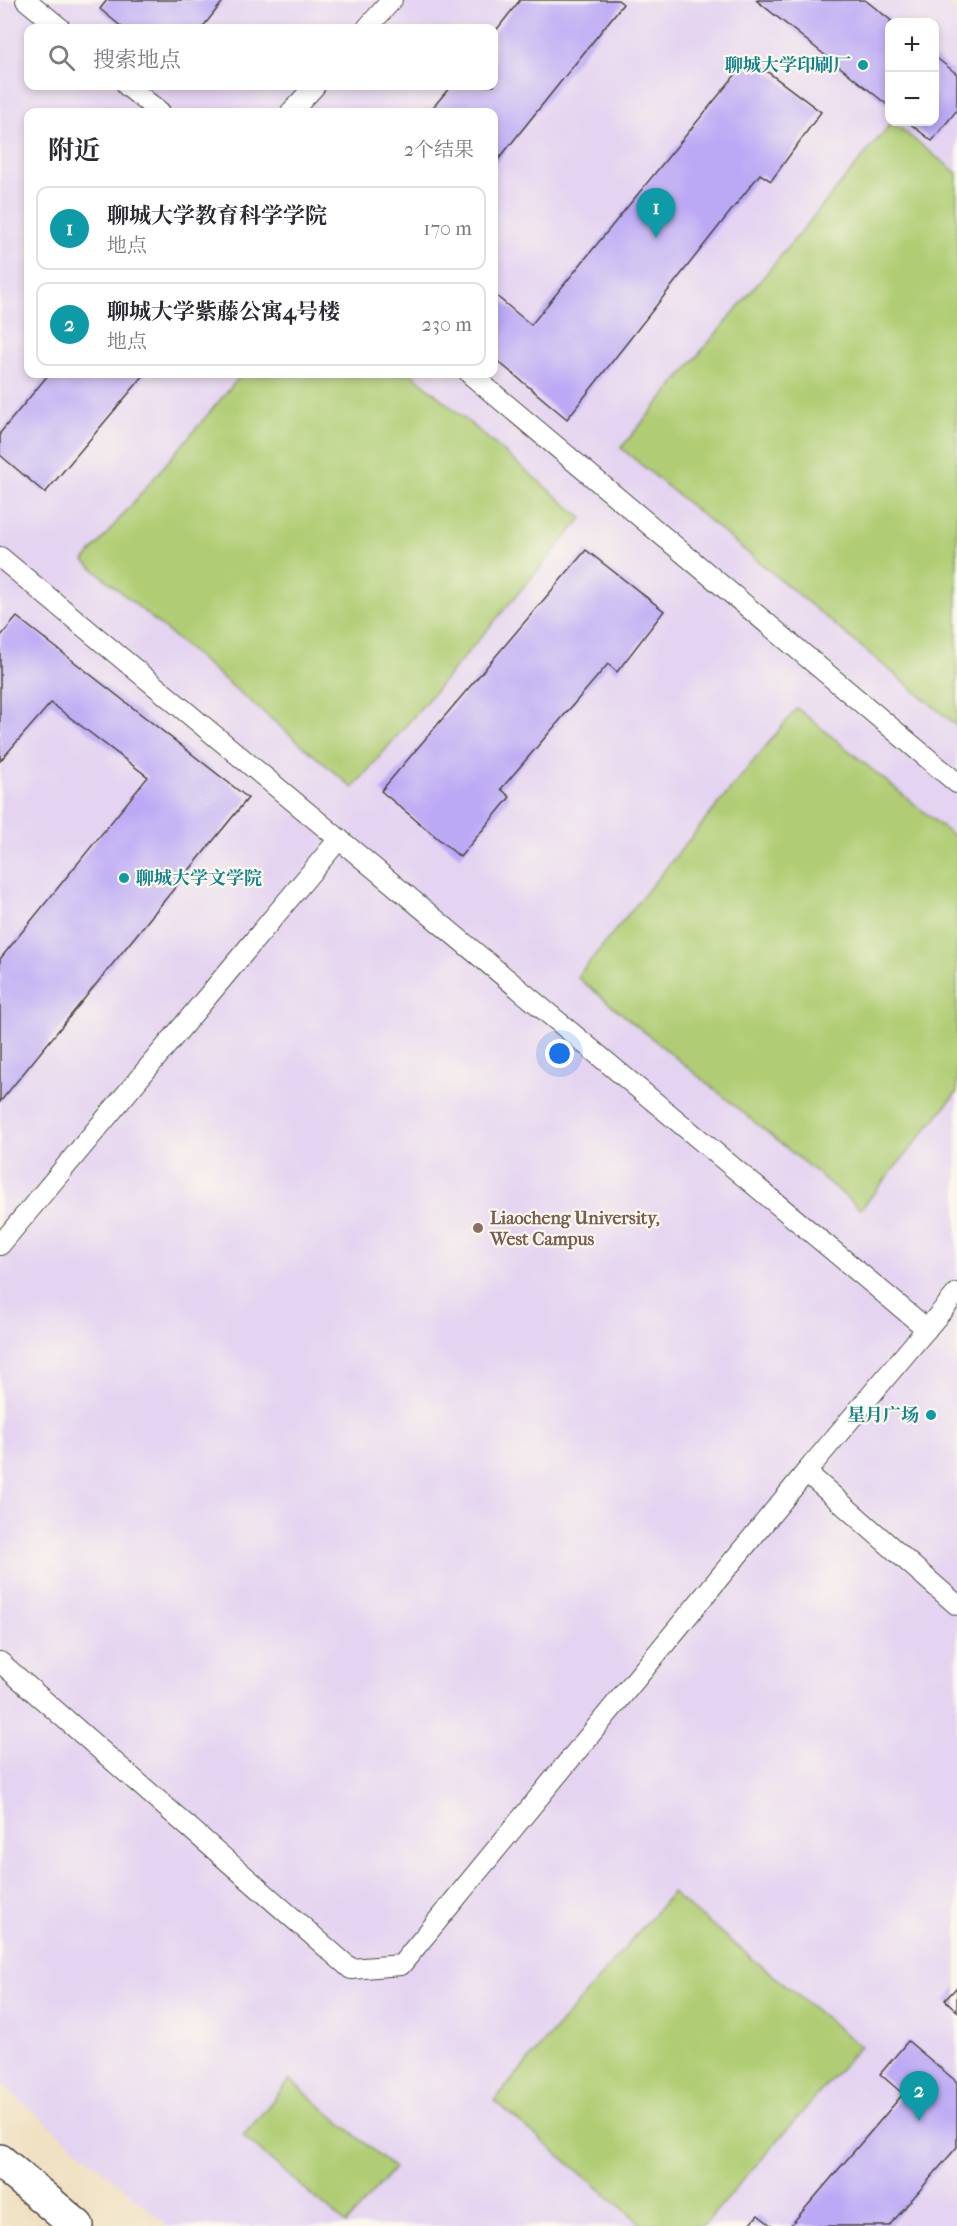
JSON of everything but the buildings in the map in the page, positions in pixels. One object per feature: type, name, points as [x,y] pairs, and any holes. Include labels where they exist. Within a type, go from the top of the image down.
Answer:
[{"type":"street","points":[[0,2161],[77,2226]]},
{"type":"lane","points":[[26,0],[55,24]]},
{"type":"lane","points":[[371,24],[392,0]]},
{"type":"lane","points":[[133,90],[155,108]]},
{"type":"lane","points":[[295,108],[311,90]]},
{"type":"lane","points":[[475,378],[957,783]]},
{"type":"lane","points":[[0,557],[927,1329]]},
{"type":"lane","points":[[0,1245],[339,839]]},
{"type":"lane","points":[[0,1662],[351,1969],[401,1965],[806,1472],[957,1293]]},
{"type":"lane","points":[[806,1472],[957,1605]]},
{"type":"shaded area","name":"Liaocheng University, West Campus","points":[[0,0],[942,0],[957,12],[957,2226],[168,2226],[0,2083]]},
{"type":"green space","points":[[889,126],[897,126],[957,173],[957,726],[621,448]]},
{"type":"green space","points":[[239,378],[417,378],[582,518],[353,788],[84,561]]},
{"type":"green space","points":[[797,708],[957,839],[957,1092],[861,1209],[577,977]]},
{"type":"green space","points":[[672,1893],[860,2046],[703,2226],[644,2226],[494,2101]]},
{"type":"green space","points":[[290,2080],[394,2168],[346,2224],[243,2136]]},
{"type":"place","name":"聊城大学印刷厂","points":[[863,65]]},
{"type":"place","name":"聊城大学教育科学学院","points":[[656,238]]},
{"type":"place","name":"聊城大学文学院","points":[[124,878]]},
{"type":"place","name":"Liaocheng University, West Campus","points":[[478,1228]]},
{"type":"place","name":"星月广场","points":[[931,1415]]},
{"type":"place","name":"聊城大学紫藤公寓4号楼","points":[[919,2121]]}]
